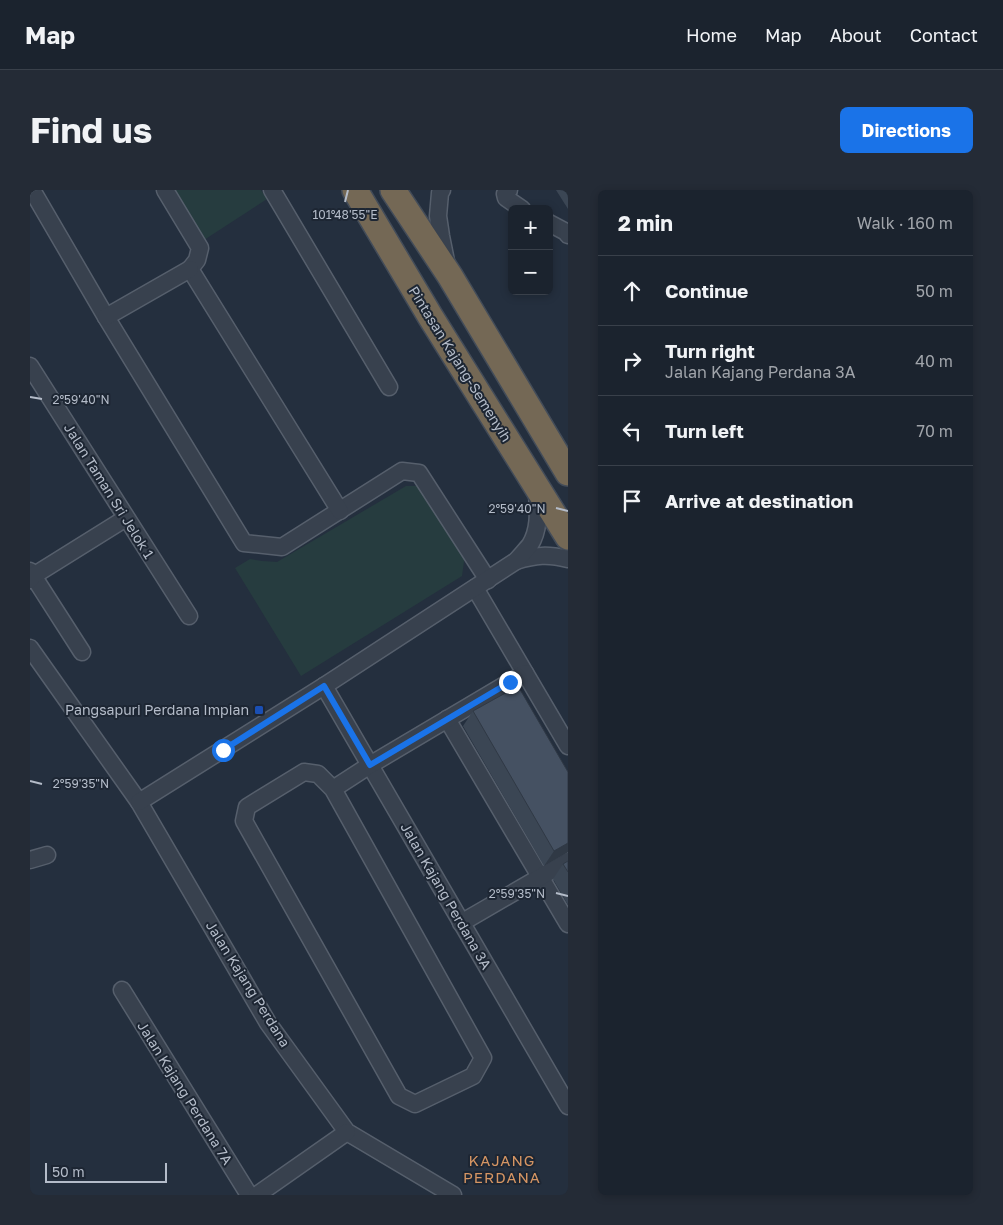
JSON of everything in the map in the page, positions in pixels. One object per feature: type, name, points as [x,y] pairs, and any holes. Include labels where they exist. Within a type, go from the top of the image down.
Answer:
[{"type":"highway","name":"Pintasan Kajang-Semenyih","points":[[355,190],[430,316],[568,537]]},
{"type":"highway","points":[[393,190],[450,276],[568,473]]},
{"type":"street","points":[[32,190],[106,317],[244,543],[282,547],[402,472],[419,473],[481,584],[525,673],[568,746]]},
{"type":"street","points":[[106,317],[190,268],[197,260],[200,248],[166,190]]},
{"type":"street","points":[[272,190],[389,387]]},
{"type":"street","points":[[442,190],[440,193],[438,216],[450,276]]},
{"type":"street","points":[[509,190],[505,194],[506,198],[516,205]]},
{"type":"street","points":[[553,224],[568,235]]},
{"type":"street","points":[[190,268],[340,511]]},
{"type":"street","name":"Jalan Taman Sri Jelok 1","points":[[30,366],[189,616]]},
{"type":"street","points":[[516,561],[530,544],[536,529],[538,516],[536,487]]},
{"type":"street","points":[[82,652],[31,576],[126,518]]},
{"type":"street","points":[[139,802],[324,686],[516,561],[533,556],[568,559]]},
{"type":"street","name":"Jalan Kajang Perdana","points":[[30,648],[139,802],[268,1023],[346,1132],[453,1195]]},
{"type":"street","points":[[333,789],[525,673]]},
{"type":"street","name":"Jalan Kajang Perdana 3A","points":[[324,686],[461,923],[564,1089],[568,1106]]},
{"type":"street","points":[[447,719],[568,924]]},
{"type":"street","points":[[304,772],[318,774],[333,789],[483,1058],[473,1076],[415,1104],[399,1096],[244,821],[246,807],[304,772]]},
{"type":"street","points":[[30,860],[47,855]]},
{"type":"street","points":[[461,923],[568,861]]},
{"type":"street","name":"Jalan Kajang Perdana 7A","points":[[122,990],[249,1195]]},
{"type":"street","points":[[257,1195],[346,1132]]},
{"type":"green space","points":[[173,190],[261,190],[267,199],[204,240]]},
{"type":"green space","points":[[406,486],[420,486],[465,554],[462,576],[301,676],[235,568],[250,559],[277,562]]},
{"type":"building","points":[[518,686],[568,772],[568,843],[554,851],[473,711]]},
{"type":"building","points":[[568,861],[568,872],[563,864]]},
{"type":"place","name":"Pangsapuri Perdana Impian","points":[[259,710]]},
{"type":"district","name":"KAJANG PERDANA","points":[[502,1170]]},
{"type":"route","points":[[223,750],[324,686],[370,765],[510,682]]}]
